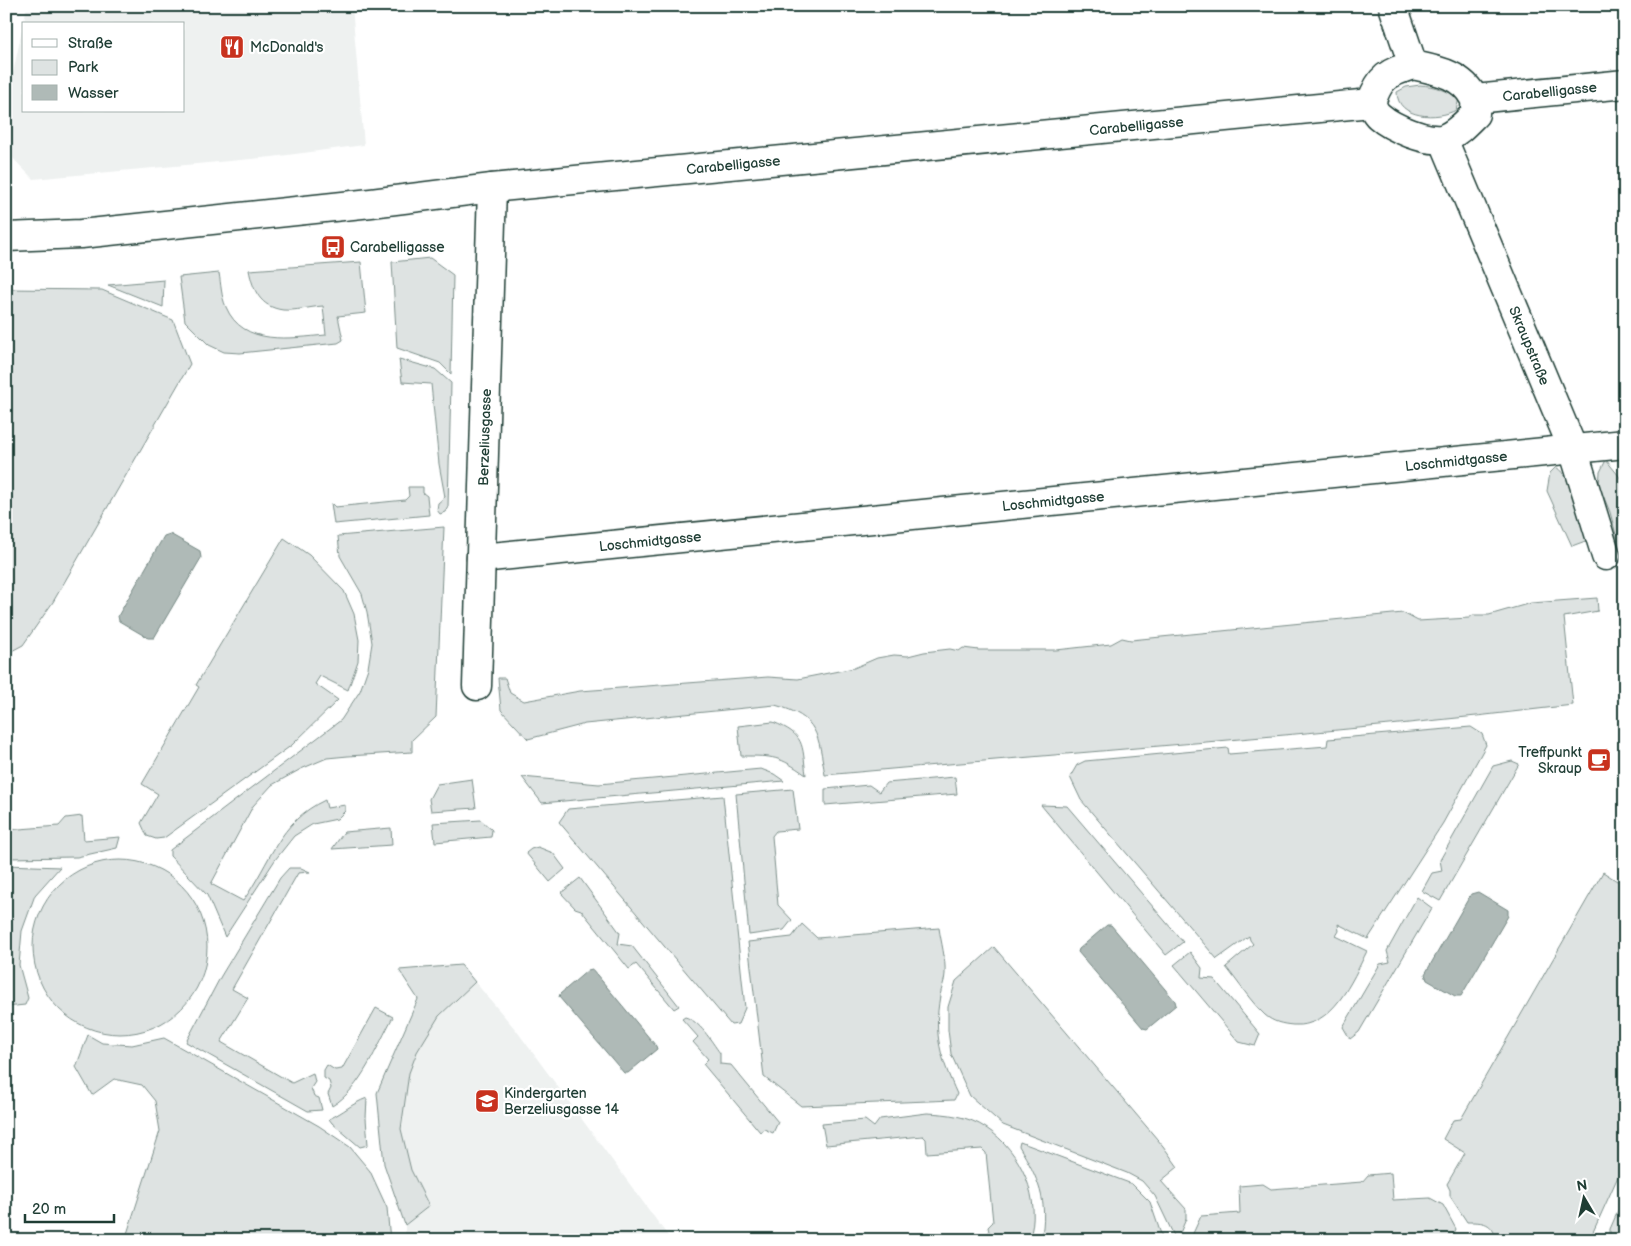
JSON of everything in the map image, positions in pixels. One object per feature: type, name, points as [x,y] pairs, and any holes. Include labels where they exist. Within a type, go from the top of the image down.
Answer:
[{"type":"street","points":[[1393,6],[1413,65]]},
{"type":"street","points":[[1413,65],[1444,72],[1464,84],[1475,99],[1475,114],[1462,127],[1443,139],[1415,136],[1391,125],[1377,115],[1371,103],[1376,87],[1391,72],[1413,65]]},
{"type":"street","name":"Carabelligasse","points":[[1475,99],[1625,84]]},
{"type":"street","name":"Carabelligasse","points":[[6,237],[81,234],[492,188],[1371,103]]},
{"type":"street","name":"Skraupstraße","points":[[1443,139],[1573,449],[1606,556]]},
{"type":"street","name":"Berzeliusgasse","points":[[476,686],[492,188]]},
{"type":"street","name":"Loschmidtgasse","points":[[480,558],[1625,444]]},
{"type":"shaded area","points":[[27,6],[352,6],[364,145],[272,157],[33,179],[6,151],[6,107],[22,30],[22,112],[185,112],[185,22],[24,22]]},
{"type":"shaded area","name":"Kindergarten Berzeliusgasse 14","points":[[475,982],[516,1030],[671,1240],[405,1240],[405,1225],[429,1206],[411,1170],[401,1129],[409,1073],[417,1052],[439,1016]]},
{"type":"green space","points":[[1420,85],[1441,89],[1459,99],[1456,110],[1429,116],[1420,115],[1404,108],[1399,101],[1397,92],[1406,87]]},
{"type":"green space","points":[[430,258],[453,275],[451,374],[440,363],[397,348],[392,262]]},
{"type":"green space","points":[[361,262],[366,313],[338,316],[343,340],[338,343],[240,353],[224,352],[209,345],[185,321],[179,277],[219,273],[226,307],[234,320],[244,329],[269,337],[298,338],[326,335],[323,306],[288,310],[275,308],[263,301],[255,291],[249,270]]},
{"type":"green space","points":[[164,280],[163,307],[108,285]]},
{"type":"green space","points":[[6,289],[102,290],[173,320],[190,364],[53,602],[23,645],[6,654]]},
{"type":"green space","points":[[399,359],[435,369],[451,383],[448,507],[445,512],[440,514],[437,510],[438,503],[445,497],[439,464],[431,384],[402,382]]},
{"type":"green space","points":[[1606,460],[1619,476],[1625,489],[1625,563],[1621,563],[1619,546],[1610,512],[1599,486],[1600,472]]},
{"type":"green space","points":[[1556,467],[1567,480],[1572,490],[1588,540],[1572,546],[1547,491],[1550,473]]},
{"type":"green space","points":[[408,487],[423,487],[423,493],[427,496],[429,515],[334,524],[331,503],[335,507],[405,500],[409,496]]},
{"type":"green space","points":[[444,527],[436,717],[412,740],[412,752],[327,758],[301,769],[272,785],[253,806],[211,884],[243,901],[277,844],[296,820],[309,809],[325,800],[327,808],[345,805],[345,811],[337,819],[313,824],[294,836],[275,860],[225,937],[207,895],[170,856],[170,850],[341,720],[360,691],[368,668],[372,643],[362,594],[340,556],[338,536]]},
{"type":"green space","points":[[284,538],[309,555],[344,591],[354,614],[359,640],[358,661],[348,690],[320,676],[315,684],[338,700],[292,745],[164,838],[156,839],[147,836],[141,823],[158,794],[142,784],[199,687],[196,685]]},
{"type":"green space","points":[[1597,598],[1598,611],[1564,617],[1573,705],[1293,734],[825,775],[818,738],[814,730],[800,715],[775,705],[585,724],[528,739],[501,710],[498,678],[505,678],[510,693],[524,701],[580,691],[768,677],[798,679],[854,668],[877,658],[894,655],[908,656],[950,649],[959,651],[963,648],[979,650],[1056,650],[1111,644],[1122,638],[1131,640],[1403,613],[1418,621],[1469,618],[1473,615],[1489,615],[1531,603]]},
{"type":"green space","points":[[773,722],[791,731],[800,741],[804,755],[806,775],[776,758],[741,756],[738,726]]},
{"type":"green space","points":[[1471,727],[1482,734],[1486,745],[1443,823],[1368,939],[1338,924],[1339,931],[1336,936],[1367,951],[1348,988],[1330,1011],[1319,1019],[1307,1024],[1293,1025],[1278,1022],[1260,1010],[1226,967],[1253,944],[1249,936],[1217,959],[1081,800],[1070,777],[1077,765],[1085,761],[1228,748],[1229,754],[1327,746],[1328,739]]},
{"type":"green space","points":[[1512,761],[1519,764],[1440,901],[1422,891],[1432,873],[1442,871],[1440,860],[1493,766]]},
{"type":"green space","points":[[761,769],[774,774],[784,781],[542,803],[522,777],[599,784]]},
{"type":"green space","points":[[955,777],[957,794],[825,805],[825,789],[869,785],[879,792],[886,783]]},
{"type":"green space","points":[[472,779],[476,808],[431,811],[429,799],[437,784]]},
{"type":"green space","points":[[793,789],[798,829],[776,831],[772,836],[778,905],[792,920],[784,930],[749,935],[736,794]]},
{"type":"green space","points":[[723,796],[745,1008],[738,1024],[731,1025],[559,822],[568,809]]},
{"type":"green space","points":[[1041,805],[1067,806],[1183,942],[1166,955]]},
{"type":"green space","points":[[82,816],[84,840],[120,837],[117,848],[77,857],[6,858],[6,830],[59,826],[66,818]]},
{"type":"green space","points":[[481,820],[492,830],[491,837],[435,842],[433,823]]},
{"type":"green space","points":[[391,828],[392,845],[332,849],[344,832]]},
{"type":"green space","points":[[538,847],[553,853],[565,869],[550,882],[526,853]]},
{"type":"green space","points":[[129,860],[153,866],[169,874],[182,885],[193,898],[201,914],[206,930],[206,964],[201,980],[193,996],[182,1009],[169,1020],[145,1031],[129,1034],[111,1034],[95,1031],[71,1020],[47,996],[34,964],[33,938],[36,922],[47,898],[71,874],[103,861]]},
{"type":"green space","points":[[6,865],[60,867],[35,895],[22,931],[19,965],[28,998],[25,1005],[6,1007]]},
{"type":"green space","points":[[289,868],[301,868],[310,872],[298,873],[232,989],[248,998],[221,1042],[292,1083],[313,1073],[315,1082],[311,1088],[314,1096],[319,1098],[322,1110],[308,1111],[186,1042],[221,976],[280,878]]},
{"type":"green space","points":[[1603,872],[1625,886],[1625,1161],[1593,1232],[1585,1239],[1496,1240],[1490,1226],[1478,1222],[1467,1222],[1450,1196],[1447,1184],[1465,1153],[1443,1139],[1453,1120],[1461,1119]]},
{"type":"green space","points":[[580,878],[620,933],[618,944],[632,946],[679,1006],[674,1009],[636,964],[629,969],[581,910],[575,908],[561,893]]},
{"type":"green space","points":[[1417,897],[1432,908],[1359,1032],[1350,1039],[1343,1027],[1380,964],[1390,962],[1387,951]]},
{"type":"green space","points":[[802,924],[817,938],[939,928],[945,977],[938,1010],[938,1035],[943,1058],[957,1094],[954,1100],[801,1106],[764,1077],[748,942],[792,937]]},
{"type":"green space","points":[[994,947],[1163,1146],[1178,1167],[1161,1181],[1186,1209],[1186,1219],[1177,1240],[1155,1196],[1142,1181],[1127,1173],[1003,1125],[970,1096],[951,1054],[948,1007],[956,981]]},
{"type":"green space","points":[[1190,952],[1202,968],[1201,978],[1214,979],[1260,1034],[1255,1046],[1239,1042],[1174,965]]},
{"type":"green space","points":[[461,965],[475,982],[439,1016],[417,1052],[409,1073],[401,1129],[411,1170],[429,1206],[405,1225],[384,1164],[377,1093],[418,999],[399,970]]},
{"type":"green space","points":[[376,1008],[393,1017],[360,1078],[352,1089],[332,1106],[328,1094],[331,1088],[329,1081],[324,1078],[324,1070],[327,1065],[335,1070],[342,1069]]},
{"type":"green space","points":[[685,1017],[696,1023],[709,1037],[720,1053],[720,1064],[731,1065],[778,1122],[773,1133],[764,1129],[760,1132],[703,1064],[708,1059],[693,1042],[698,1037],[682,1019]]},
{"type":"green space","points":[[88,1035],[102,1043],[132,1045],[164,1038],[319,1126],[350,1147],[370,1171],[387,1208],[390,1240],[125,1240],[160,1131],[155,1101],[142,1085],[114,1079],[92,1095],[76,1067]]},
{"type":"green space","points":[[367,1098],[368,1145],[360,1147],[329,1119]]},
{"type":"green space","points":[[927,1113],[965,1118],[979,1124],[1009,1149],[1019,1163],[1031,1193],[1033,1225],[1029,1240],[996,1240],[990,1236],[988,1227],[993,1222],[986,1153],[982,1149],[927,1153],[926,1139],[923,1136],[826,1145],[822,1124],[865,1120],[874,1127],[880,1119]]},
{"type":"green space","points":[[1020,1142],[1132,1184],[1150,1202],[1163,1240],[1041,1240],[1044,1213],[1043,1202],[1032,1169],[1019,1146]]},
{"type":"green space","points":[[1391,1173],[1393,1200],[1430,1198],[1443,1205],[1456,1229],[1453,1240],[1190,1240],[1201,1216],[1240,1213],[1239,1186],[1263,1184],[1271,1189],[1362,1182],[1368,1175]]},
{"type":"green space","points":[[1625,1195],[1625,1235],[1610,1236],[1610,1229]]},
{"type":"water","points":[[170,534],[200,551],[201,558],[154,638],[148,638],[119,621],[118,616],[164,536]]},
{"type":"water","points":[[1478,892],[1508,910],[1508,916],[1461,996],[1455,996],[1427,980],[1425,974],[1471,894]]},
{"type":"water","points":[[1107,925],[1111,925],[1175,1001],[1176,1005],[1147,1029],[1143,1028],[1078,952],[1079,949]]},
{"type":"water","points":[[592,969],[656,1046],[657,1049],[628,1073],[624,1073],[559,997],[560,994],[588,970]]},
{"type":"place","name":"McDonald's","points":[[232,47]]},
{"type":"place","name":"Carabelligasse","points":[[333,247]]},
{"type":"place","name":"Treffpunkt Skraup","points":[[1599,760]]},
{"type":"place","name":"Kindergarten Berzeliusgasse 14","points":[[487,1101]]}]
